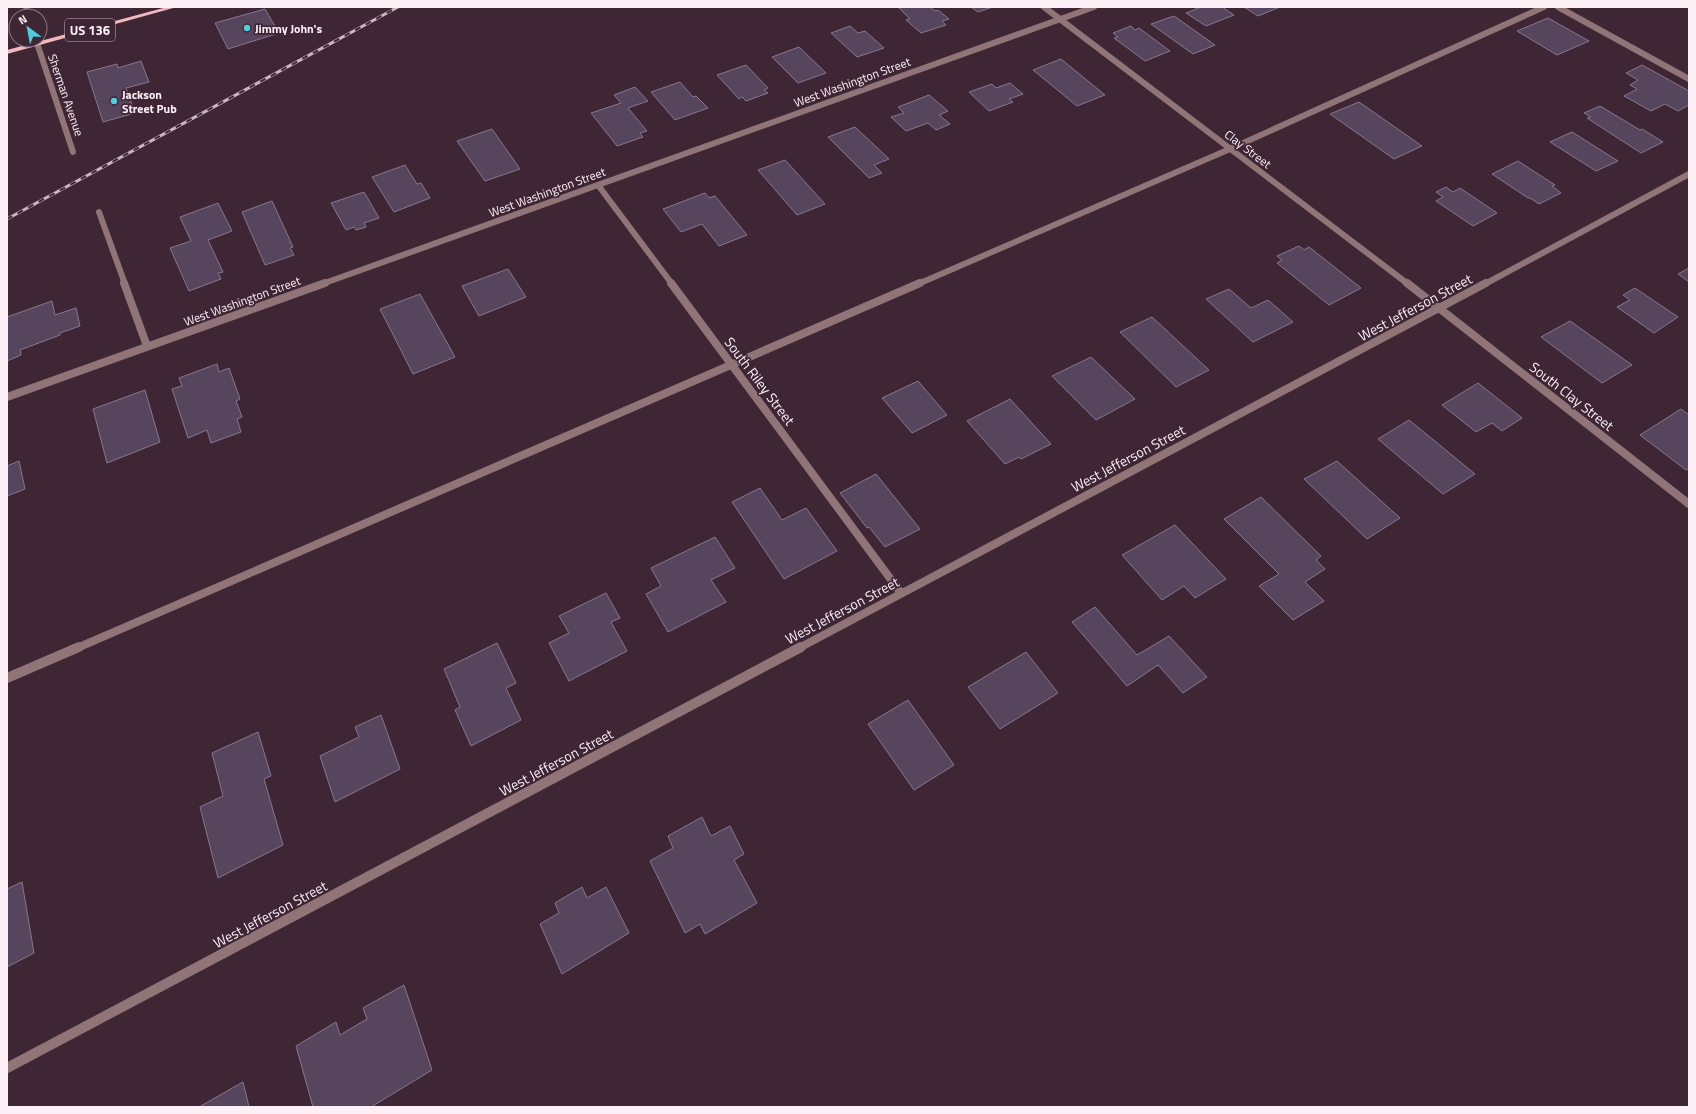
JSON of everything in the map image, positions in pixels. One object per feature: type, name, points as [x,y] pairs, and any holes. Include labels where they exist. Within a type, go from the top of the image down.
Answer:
[{"type":"main road","name":"US 136","points":[[48,39],[174,7]]},
{"type":"main road","name":"US 136","points":[[7,52],[19,48]]},
{"type":"street","name":"Clay Street","points":[[1044,7],[1440,308]]},
{"type":"street","name":"West Washington Street","points":[[7,396],[1094,7]]},
{"type":"street","points":[[7,678],[1230,149],[1544,7]]},
{"type":"street","points":[[1558,7],[1689,79]]},
{"type":"street","name":"Sherman Avenue","points":[[39,48],[73,152]]},
{"type":"street","name":"West Jefferson Street","points":[[7,1068],[1440,308],[1689,174]]},
{"type":"street","name":"South Riley Street","points":[[598,185],[901,593]]},
{"type":"street","points":[[99,212],[147,346]]},
{"type":"street","name":"South Clay Street","points":[[1440,308],[1689,504]]},
{"type":"building","points":[[930,7],[935,11],[938,10],[949,19],[942,21],[946,25],[921,33],[906,20],[910,19],[899,8]]},
{"type":"building","points":[[971,7],[993,7],[978,12]]},
{"type":"building","points":[[1201,7],[1222,7],[1234,15],[1206,26],[1186,13]]},
{"type":"building","points":[[1244,7],[1280,7],[1258,16]]},
{"type":"building","name":"Jimmy John's","points":[[265,9],[279,33],[228,49],[215,23]]},
{"type":"building","points":[[1174,16],[1215,45],[1193,54],[1151,24]]},
{"type":"building","points":[[1548,18],[1589,41],[1557,55],[1517,31]]},
{"type":"building","points":[[850,26],[858,33],[865,31],[884,48],[857,57],[831,33]]},
{"type":"building","points":[[1131,26],[1135,30],[1139,28],[1170,51],[1145,61],[1114,38],[1118,37],[1113,33]]},
{"type":"building","points":[[799,47],[826,73],[798,83],[772,57]]},
{"type":"building","points":[[1061,59],[1105,95],[1077,106],[1033,70]]},
{"type":"building","name":"Jackson Street Pub","points":[[141,61],[149,82],[126,88],[135,113],[103,122],[87,72],[117,64],[118,68]]},
{"type":"building","points":[[746,65],[768,88],[764,90],[768,93],[746,101],[742,97],[739,99],[717,75]]},
{"type":"building","points":[[1642,65],[1689,91],[1689,105],[1678,111],[1665,104],[1651,111],[1624,96],[1637,89],[1630,85],[1638,80],[1626,73]]},
{"type":"building","points":[[680,82],[693,97],[696,96],[708,108],[675,120],[651,92]]},
{"type":"building","points":[[1010,83],[1023,94],[1009,99],[1013,102],[989,111],[969,92],[992,84],[996,88]]},
{"type":"building","points":[[635,87],[648,101],[628,108],[647,131],[640,133],[643,137],[617,146],[591,113],[621,103],[614,95]]},
{"type":"building","points":[[929,95],[948,111],[939,115],[950,124],[936,130],[928,123],[906,131],[891,117],[904,113],[898,107]]},
{"type":"building","points":[[1359,102],[1422,146],[1394,159],[1330,114]]},
{"type":"building","points":[[1600,106],[1663,142],[1641,153],[1587,118],[1591,117],[1584,113]]},
{"type":"building","points":[[855,127],[889,159],[874,165],[882,173],[869,178],[828,137]]},
{"type":"building","points":[[492,129],[520,169],[485,181],[457,141]]},
{"type":"building","points":[[1572,132],[1618,161],[1596,171],[1550,142]]},
{"type":"building","points":[[785,160],[825,204],[797,215],[758,170]]},
{"type":"building","points":[[1518,161],[1555,185],[1552,186],[1561,193],[1539,204],[1492,174]]},
{"type":"building","points":[[405,165],[417,184],[421,183],[430,198],[394,212],[372,177]]},
{"type":"building","points":[[1446,187],[1453,192],[1460,188],[1497,213],[1473,226],[1436,201],[1443,197],[1436,192]]},
{"type":"building","points":[[364,192],[379,218],[364,223],[366,227],[356,230],[354,227],[346,230],[331,203]]},
{"type":"building","points":[[705,193],[709,198],[715,196],[747,235],[719,246],[702,224],[681,232],[663,209]]},
{"type":"building","points":[[272,201],[293,247],[290,248],[294,255],[265,265],[242,212]]},
{"type":"building","points":[[218,203],[232,231],[208,240],[223,272],[218,273],[221,279],[189,291],[170,248],[191,241],[180,217]]},
{"type":"building","points":[[1299,246],[1304,250],[1309,247],[1361,288],[1329,305],[1277,263],[1282,260],[1277,256]]},
{"type":"building","points":[[1689,268],[1689,282],[1678,274]]},
{"type":"building","points":[[508,269],[526,297],[479,316],[462,286]]},
{"type":"building","points":[[1635,288],[1678,317],[1654,333],[1617,307],[1630,300],[1623,295]]},
{"type":"building","points":[[1229,289],[1251,308],[1268,300],[1293,322],[1253,342],[1206,299]]},
{"type":"building","points":[[420,294],[455,357],[413,374],[380,309]]},
{"type":"building","points":[[52,301],[55,315],[76,308],[80,326],[20,350],[21,355],[7,361],[7,317]]},
{"type":"building","points":[[1152,317],[1209,370],[1176,387],[1120,332]]},
{"type":"building","points":[[1570,321],[1632,365],[1602,383],[1541,337]]},
{"type":"building","points":[[1091,357],[1135,399],[1096,420],[1052,376]]},
{"type":"building","points":[[217,364],[219,372],[229,368],[240,399],[236,401],[242,417],[237,419],[241,432],[211,443],[207,430],[188,438],[172,389],[182,386],[179,378]]},
{"type":"building","points":[[918,381],[947,415],[912,433],[882,398]]},
{"type":"building","points":[[1478,383],[1522,418],[1502,431],[1492,423],[1476,432],[1442,405]]},
{"type":"building","points":[[145,390],[160,442],[107,463],[93,409]]},
{"type":"building","points":[[1010,399],[1051,444],[1021,459],[1019,457],[1005,464],[967,421]]},
{"type":"building","points":[[1681,409],[1689,415],[1689,468],[1686,470],[1640,435]]},
{"type":"building","points":[[1409,420],[1475,474],[1443,494],[1378,439]]},
{"type":"building","points":[[19,461],[25,489],[7,496],[7,466]]},
{"type":"building","points":[[1337,461],[1400,518],[1367,539],[1304,479]]},
{"type":"building","points":[[876,474],[920,529],[885,547],[869,527],[867,528],[840,493]]},
{"type":"building","points":[[760,488],[782,520],[806,508],[837,551],[784,579],[732,502]]},
{"type":"building","points":[[1261,497],[1321,556],[1316,560],[1325,569],[1305,582],[1324,601],[1293,620],[1259,586],[1279,574],[1224,519]]},
{"type":"building","points":[[1175,525],[1226,579],[1195,598],[1184,586],[1162,600],[1122,555]]},
{"type":"building","points":[[715,537],[735,568],[711,580],[726,602],[668,632],[646,594],[661,586],[651,568]]},
{"type":"building","points":[[606,593],[620,618],[611,622],[627,651],[569,681],[549,643],[569,633],[559,616]]},
{"type":"building","points":[[1095,607],[1137,655],[1169,636],[1207,677],[1183,693],[1158,665],[1127,686],[1072,622]]},
{"type":"building","points":[[497,643],[516,683],[506,688],[521,720],[471,746],[455,710],[460,707],[444,669]]},
{"type":"building","points":[[1026,652],[1058,693],[1000,729],[968,687]]},
{"type":"building","points":[[908,700],[954,765],[914,790],[868,724]]},
{"type":"building","points":[[381,715],[400,769],[335,802],[320,756],[359,737],[355,727]]},
{"type":"building","points":[[258,732],[271,776],[264,779],[283,845],[218,878],[200,807],[223,796],[212,753]]},
{"type":"building","points":[[702,817],[711,836],[730,826],[744,854],[734,860],[757,903],[705,934],[700,924],[685,933],[650,861],[673,848],[668,836]]},
{"type":"building","points":[[22,882],[34,953],[7,967],[7,889]]},
{"type":"building","points":[[582,887],[587,898],[606,887],[629,933],[562,974],[540,924],[559,913],[555,903]]},
{"type":"building","points":[[404,985],[432,1070],[371,1107],[313,1107],[296,1046],[336,1022],[340,1035],[367,1019],[363,1008]]},
{"type":"building","points":[[243,1082],[249,1107],[199,1107]]},
{"type":"railway","points":[[7,219],[398,7]]},
{"type":"place","name":"Jimmy John's","points":[[247,28]]},
{"type":"place","name":"Jackson Street Pub","points":[[114,101]]}]
